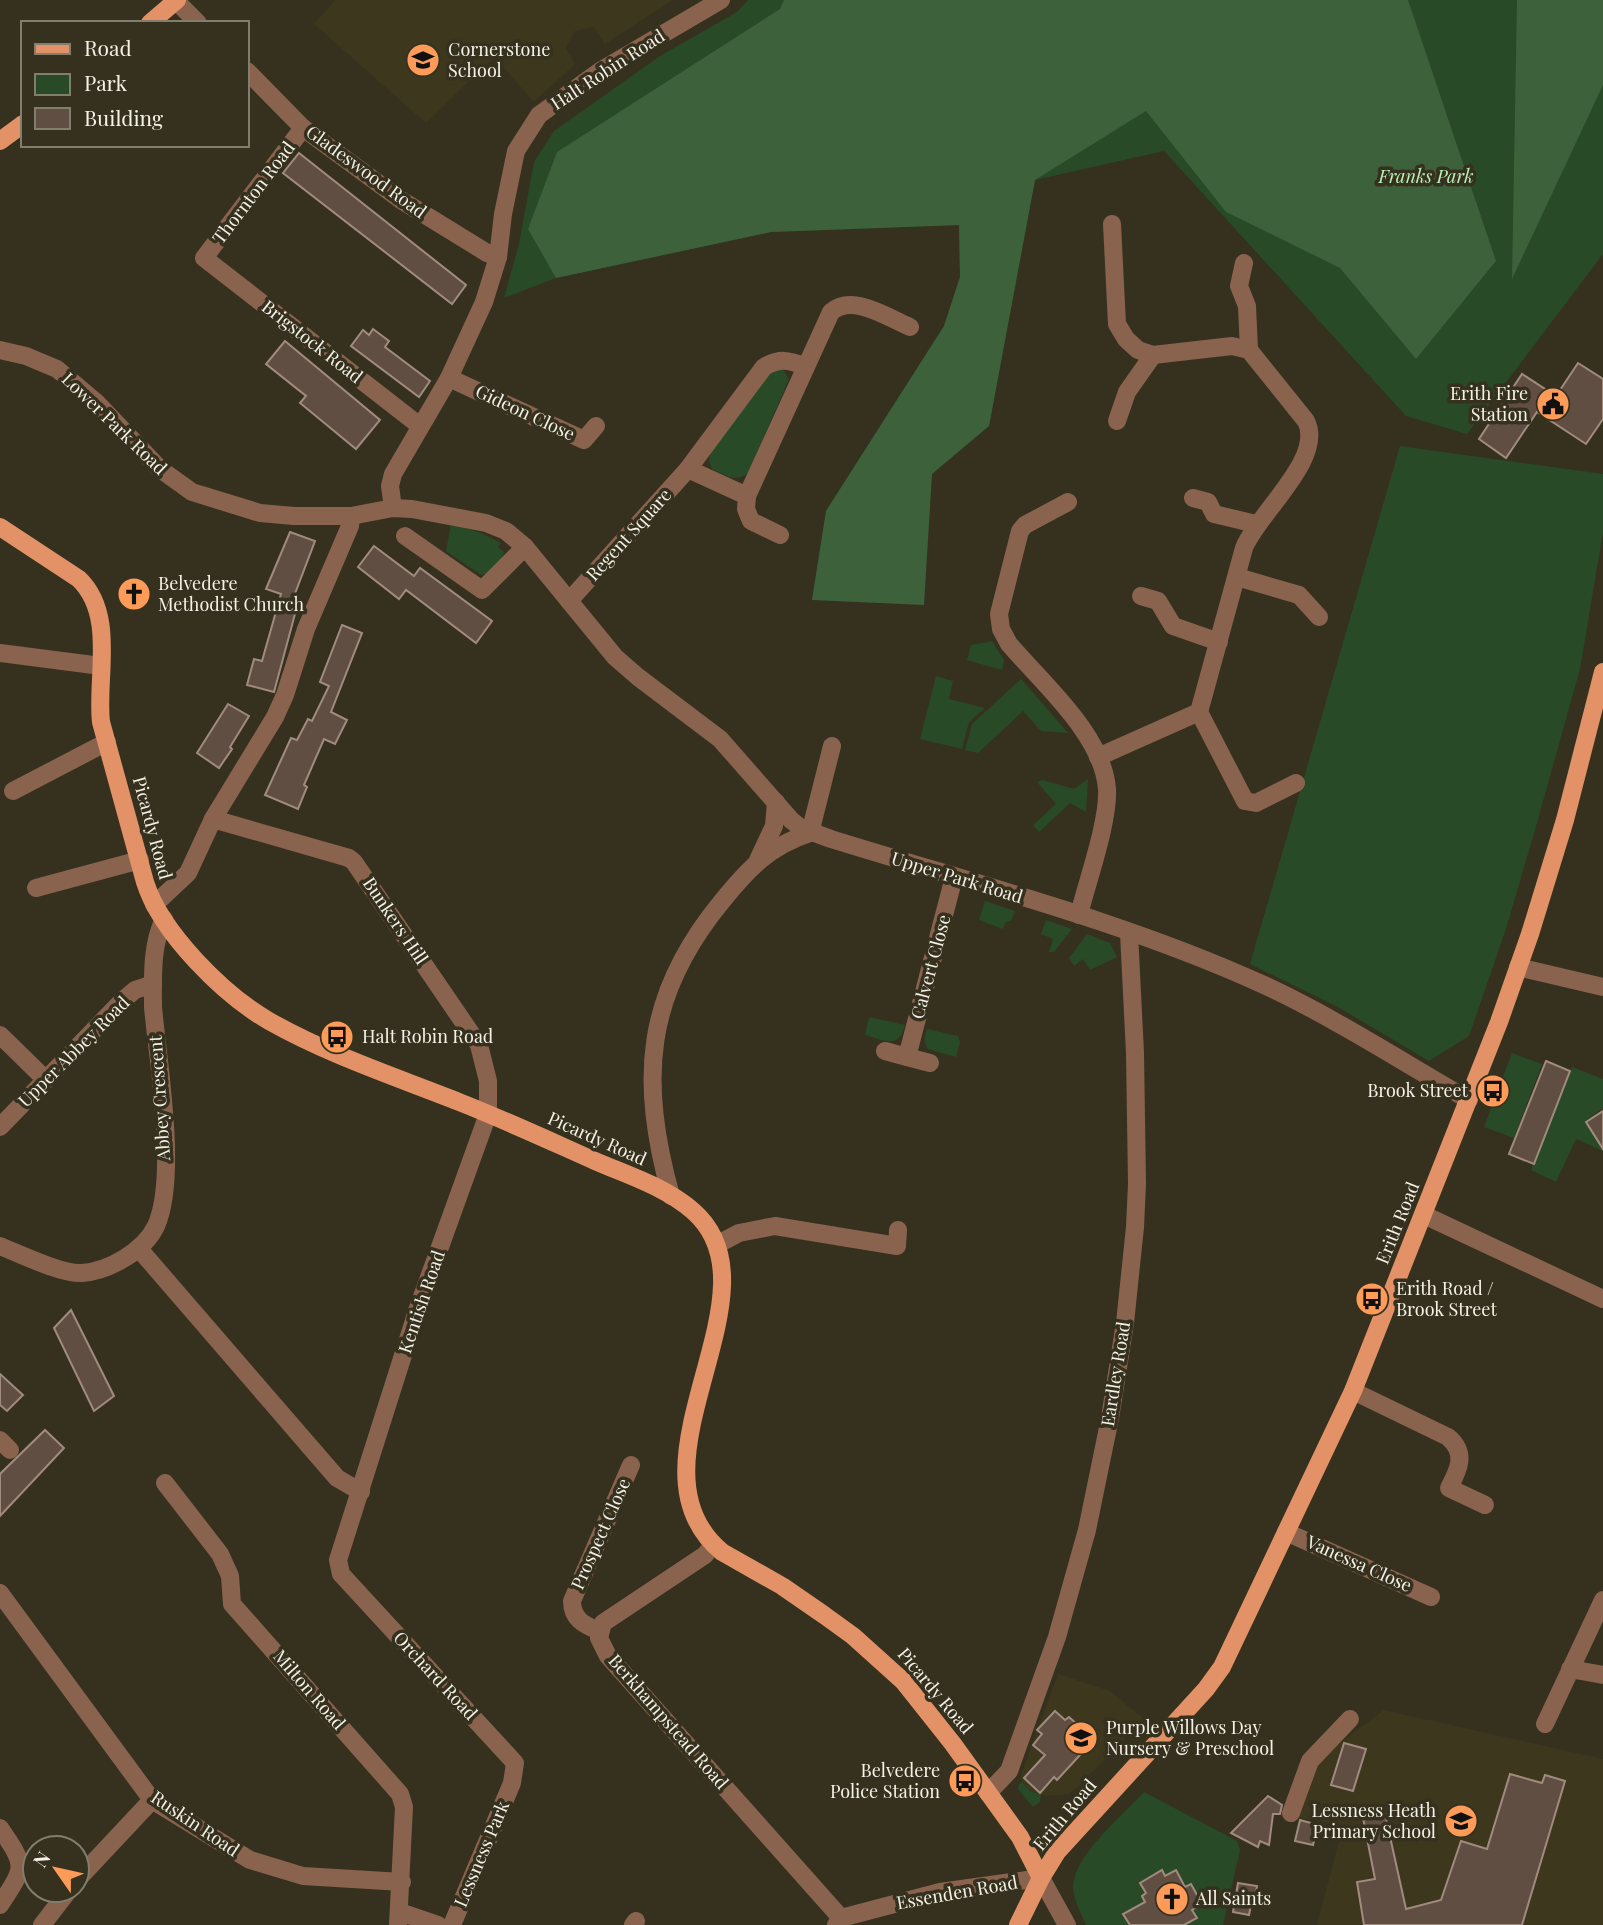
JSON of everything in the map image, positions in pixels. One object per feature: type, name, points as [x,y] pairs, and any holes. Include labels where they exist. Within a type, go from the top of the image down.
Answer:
[{"type":"main road","points":[[152,21],[177,0]]},
{"type":"main road","points":[[0,141],[21,125]]},
{"type":"main road","name":"Picardy Road","points":[[0,527],[67,570],[89,589],[100,621],[99,703],[148,894],[172,934],[195,961],[267,1020],[318,1046],[488,1114],[671,1196],[694,1211],[709,1228],[718,1244],[723,1297],[686,1453],[685,1482],[700,1526],[713,1545],[730,1558],[814,1607],[879,1658],[929,1712],[1025,1845],[1041,1878]]},
{"type":"main road","name":"Erith Road","points":[[1018,1925],[1041,1878],[1068,1838],[1206,1689],[1222,1667],[1353,1391],[1469,1100],[1518,967],[1565,820],[1603,672]]},
{"type":"street","points":[[177,0],[196,21]]},
{"type":"street","name":"Halt Robin Road","points":[[393,508],[390,486],[393,474],[449,378],[484,302],[498,257],[505,203],[516,151],[540,115],[600,71],[721,0]]},
{"type":"street","name":"Gladeswood Road","points":[[248,72],[303,128],[401,200],[487,253],[498,257]]},
{"type":"street","name":"Thornton Road","points":[[204,258],[303,128]]},
{"type":"street","points":[[1112,224],[1117,324],[1132,345],[1153,355],[1232,346],[1249,350]]},
{"type":"street","name":"Brigstock Road","points":[[204,258],[420,426]]},
{"type":"street","points":[[1244,263],[1239,286],[1247,306],[1249,350],[1311,430],[1309,449],[1303,464],[1256,524],[1244,548],[1199,712],[1245,801],[1255,803],[1296,783]]},
{"type":"street","points":[[780,535],[751,521],[746,509],[747,496],[831,312],[838,306],[855,304],[911,327]]},
{"type":"street","name":"Lower Park Road","points":[[0,350],[26,356],[57,369],[96,402],[160,469],[192,492],[260,513],[351,516]]},
{"type":"street","points":[[1117,421],[1127,392],[1153,355]]},
{"type":"street","name":"Regent Square","points":[[569,601],[688,469],[764,367],[775,361],[789,361],[805,366]]},
{"type":"street","name":"Gideon Close","points":[[449,378],[584,440],[596,426]]},
{"type":"street","points":[[688,469],[747,496]]},
{"type":"street","points":[[1194,498],[1208,502],[1214,514],[1256,524]]},
{"type":"street","points":[[1068,502],[1025,525],[1020,531],[999,614],[1004,637],[1009,644],[1086,732],[1098,757],[1107,788],[1105,813],[1079,915]]},
{"type":"street","name":"Upper Park Road","points":[[351,516],[393,508],[430,511],[486,523],[506,531],[525,547],[615,657],[720,738],[791,820],[810,832],[1079,915],[1264,985],[1327,1016],[1469,1100]]},
{"type":"street","points":[[159,912],[188,873],[214,819],[275,717],[285,695],[306,629],[350,526],[351,516]]},
{"type":"street","points":[[405,536],[482,590],[525,547]]},
{"type":"street","points":[[1237,577],[1299,595],[1319,617]]},
{"type":"street","points":[[1141,596],[1158,601],[1172,626],[1219,642]]},
{"type":"street","points":[[0,653],[101,666]]},
{"type":"street","points":[[1098,757],[1199,712]]},
{"type":"street","points":[[13,791],[107,742]]},
{"type":"street","points":[[671,1196],[652,1104],[655,1044],[660,1011],[676,968],[701,926],[758,860],[785,842],[810,832],[832,747]]},
{"type":"street","points":[[758,860],[774,826],[776,802]]},
{"type":"street","name":"Bunkers Hill","points":[[214,819],[349,858],[359,867],[479,1045],[488,1081],[488,1114]]},
{"type":"street","points":[[36,888],[140,860]]},
{"type":"street","name":"Calvert Close","points":[[907,1057],[954,877]]},
{"type":"street","name":"Abbey Crescent","points":[[140,1250],[156,1226],[164,1190],[166,1147],[153,1007],[155,940],[159,912]]},
{"type":"street","name":"Eardley Road","points":[[988,1793],[1009,1771],[1057,1637],[1087,1530],[1110,1418],[1125,1324],[1137,1184],[1135,1053],[1129,933]]},
{"type":"street","points":[[1518,967],[1603,987]]},
{"type":"street","name":"Upper Abbey Road","points":[[0,1127],[122,1001],[135,990],[153,984]]},
{"type":"street","points":[[0,1035],[46,1080]]},
{"type":"street","points":[[885,1051],[930,1063]]},
{"type":"street","name":"Kentish Road","points":[[341,1574],[338,1560],[418,1308],[488,1114]]},
{"type":"street","points":[[1424,1215],[1603,1299]]},
{"type":"street","points":[[718,1244],[738,1233],[775,1226],[897,1246]]},
{"type":"street","points":[[0,1246],[66,1270],[82,1273],[110,1265],[140,1250],[337,1478],[361,1492]]},
{"type":"street","points":[[1353,1391],[1448,1437],[1455,1443],[1461,1461],[1449,1488],[1485,1505]]},
{"type":"street","name":"Prospect Close","points":[[599,1631],[578,1620],[572,1611],[572,1601],[631,1465]]},
{"type":"street","name":"Milton Road","points":[[164,1483],[220,1554],[230,1576],[232,1604],[400,1794],[404,1807],[399,1919],[438,1925]]},
{"type":"street","name":"Vanessa Close","points":[[1286,1532],[1432,1597]]},
{"type":"street","points":[[599,1631],[603,1623],[705,1555],[713,1545]]},
{"type":"street","name":"Orchard Road","points":[[341,1574],[515,1763],[512,1783]]},
{"type":"street","name":"Ruskin Road","points":[[0,1593],[152,1800],[250,1860],[303,1875],[402,1882]]},
{"type":"street","points":[[1545,1724],[1603,1600]]},
{"type":"street","name":"Berkhampstead Road","points":[[599,1631],[599,1638],[608,1656],[839,1921]]},
{"type":"street","points":[[1570,1669],[1603,1675]]},
{"type":"street","points":[[1291,1813],[1310,1762],[1350,1718]]},
{"type":"street","name":"Lessness Park","points":[[452,1925],[512,1783]]},
{"type":"street","points":[[91,1865],[152,1800]]},
{"type":"street","points":[[0,1828],[19,1857],[21,1869],[0,1905]]},
{"type":"street","points":[[1041,1878],[1067,1925]]},
{"type":"street","name":"Essenden Road","points":[[839,1921],[940,1892],[1041,1878]]},
{"type":"street","points":[[42,1925],[58,1904]]},
{"type":"shaded area","name":"Cornerstone School","points":[[335,0],[672,0],[605,44],[594,27],[575,31],[566,48],[575,64],[534,102],[494,57],[426,123],[314,24]]},
{"type":"shaded area","name":"Purple Willows Day Nursery & Preschool","points":[[1058,1674],[1110,1691],[1144,1719],[1078,1787],[1068,1794],[1046,1796],[1030,1791],[1022,1782],[1021,1775]]},
{"type":"shaded area","name":"Lessness Heath Primary School","points":[[1384,1710],[1603,1759],[1603,1925],[1317,1925],[1343,1826],[1296,1817],[1316,1761]]},
{"type":"green space","name":"Franks Park","points":[[748,0],[1603,0],[1603,254],[1467,434],[1406,416],[1164,151],[1035,180],[989,426],[914,461],[812,600],[826,511],[944,326],[960,277],[959,225],[771,232],[556,278],[504,298],[519,244],[534,162],[554,131],[660,56],[737,12]]},
{"type":"green space","name":"Franks Park","points":[[784,0],[1408,0],[1496,261],[1416,359],[1340,268],[1226,212],[1146,111],[1035,180],[989,426],[932,474],[924,605],[812,600],[826,511],[944,326],[960,277],[959,225],[771,232],[556,278],[528,229],[557,152],[780,9]]},
{"type":"green space","points":[[1517,0],[1603,0],[1603,85],[1512,279]]},
{"type":"green space","points":[[782,368],[789,379],[748,473],[734,478],[712,469],[710,453],[772,370]]},
{"type":"green space","points":[[1400,446],[1603,474],[1603,532],[1580,669],[1505,932],[1469,1036],[1429,1061],[1338,1007],[1250,964]]},
{"type":"green space","points":[[451,524],[479,532],[501,543],[498,547],[504,552],[495,567],[481,575],[446,551]]},
{"type":"green space","points":[[992,641],[1004,660],[1002,670],[967,660],[971,645]]},
{"type":"green space","points":[[936,676],[953,681],[949,699],[985,708],[969,722],[962,749],[920,739]]},
{"type":"green space","points":[[1021,679],[1068,733],[1041,731],[1023,711],[978,753],[965,750],[972,724]]},
{"type":"green space","points":[[1088,779],[1086,812],[1070,803],[1039,832],[1033,825],[1056,804],[1037,782],[1043,780],[1074,789]]},
{"type":"green space","points":[[985,901],[1015,911],[1011,921],[1006,922],[1003,929],[979,920]]},
{"type":"green space","points":[[1046,920],[1072,929],[1054,952],[1049,952],[1053,939],[1041,934]]},
{"type":"green space","points":[[1087,934],[1110,943],[1117,957],[1090,970],[1083,959],[1074,966],[1069,958]]},
{"type":"green space","points":[[869,1017],[905,1025],[899,1038],[884,1041],[865,1035]]},
{"type":"green space","points":[[927,1029],[958,1036],[960,1042],[956,1057],[928,1049],[924,1040]]},
{"type":"green space","points":[[1512,1053],[1542,1064],[1514,1138],[1484,1127]]},
{"type":"green space","points":[[1572,1067],[1603,1079],[1603,1108],[1585,1121],[1599,1144],[1603,1142],[1603,1151],[1576,1139],[1556,1182],[1531,1170]]},
{"type":"green space","points":[[1022,1782],[1030,1791],[1041,1795],[1040,1802],[1033,1807],[1018,1789]]},
{"type":"green space","points":[[1144,1792],[1237,1841],[1240,1850],[1223,1925],[1086,1925],[1074,1893],[1075,1876],[1090,1850]]},
{"type":"building","points":[[299,153],[466,285],[452,304],[283,173]]},
{"type":"building","points":[[373,329],[389,341],[385,347],[430,381],[419,397],[351,346],[363,330],[369,335]]},
{"type":"building","points":[[285,341],[380,420],[356,449],[300,403],[306,396],[266,364]]},
{"type":"building","name":"Erith Fire Station","points":[[1578,363],[1603,379],[1603,419],[1586,444],[1537,412],[1506,458],[1479,439],[1522,374],[1556,396]]},
{"type":"building","points":[[290,532],[315,541],[288,612],[295,614],[274,692],[247,685],[254,659],[262,661],[281,594],[266,589]]},
{"type":"building","points":[[374,546],[414,576],[420,568],[492,621],[476,643],[406,590],[399,599],[358,567]]},
{"type":"building","points":[[342,625],[362,633],[331,712],[347,720],[335,744],[324,739],[304,785],[307,787],[298,809],[265,795],[291,738],[297,740],[308,719],[312,721],[329,686],[320,682]]},
{"type":"building","points":[[228,704],[249,716],[219,768],[197,753]]},
{"type":"building","points":[[1546,1061],[1570,1071],[1534,1164],[1509,1154]]},
{"type":"building","points":[[1603,1111],[1603,1149],[1586,1122]]},
{"type":"building","points":[[71,1310],[114,1396],[94,1411],[54,1328]]},
{"type":"building","points":[[0,1374],[23,1395],[7,1411],[0,1405]]},
{"type":"building","points":[[45,1430],[64,1448],[0,1516],[0,1474]]},
{"type":"building","points":[[1055,1711],[1065,1720],[1069,1717],[1089,1735],[1086,1739],[1091,1743],[1057,1780],[1054,1777],[1040,1793],[1024,1778],[1045,1755],[1033,1745],[1042,1734],[1037,1730]]},
{"type":"building","points":[[1344,1743],[1366,1749],[1353,1791],[1331,1785]]},
{"type":"building","points":[[1510,1774],[1542,1783],[1545,1775],[1565,1781],[1522,1925],[1364,1925],[1357,1882],[1375,1879],[1363,1818],[1385,1814],[1406,1909],[1441,1900],[1461,1841],[1487,1849]]},
{"type":"building","points":[[1268,1796],[1282,1805],[1280,1814],[1273,1814],[1269,1845],[1260,1841],[1258,1847],[1231,1833]]},
{"type":"building","points":[[1300,1820],[1318,1825],[1313,1845],[1295,1841]]},
{"type":"building","name":"All Saints","points":[[1162,1870],[1165,1876],[1176,1870],[1185,1887],[1191,1884],[1202,1904],[1192,1910],[1197,1918],[1184,1925],[1130,1925],[1123,1914],[1145,1902],[1142,1896],[1146,1893],[1140,1883]]},
{"type":"building","points":[[1238,1883],[1257,1886],[1254,1905],[1251,1905],[1249,1915],[1233,1912]]},
{"type":"place","name":"Cornerstone School","points":[[423,60]]},
{"type":"place","name":"Erith Fire Station","points":[[1553,404]]},
{"type":"place","name":"Belvedere Methodist Church","points":[[134,594]]},
{"type":"place","name":"Halt Robin Road","points":[[337,1037]]},
{"type":"place","name":"Brook Street","points":[[1493,1091]]},
{"type":"place","name":"Erith Road / Brook Street","points":[[1372,1299]]},
{"type":"place","name":"Purple Willows Day Nursery & Preschool","points":[[1081,1738]]},
{"type":"place","name":"Belvedere Police Station","points":[[965,1781]]},
{"type":"place","name":"Lessness Heath Primary School","points":[[1461,1821]]},
{"type":"place","name":"All Saints","points":[[1172,1899]]}]
